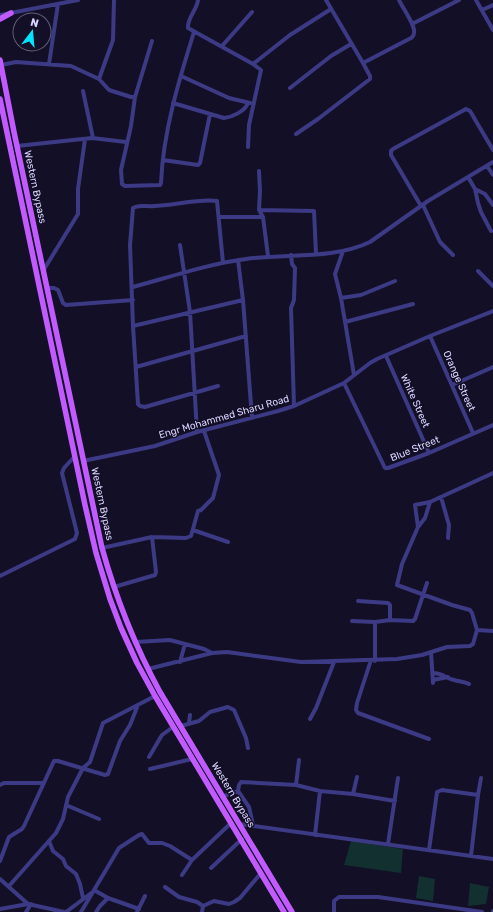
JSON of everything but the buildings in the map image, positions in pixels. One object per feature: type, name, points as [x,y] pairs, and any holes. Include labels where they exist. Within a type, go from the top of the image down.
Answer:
[{"type":"main road","points":[[0,14],[11,13]]},
{"type":"main road","points":[[0,19],[11,13]]},
{"type":"main road","name":"Western Bypass","points":[[0,63],[102,548],[114,587],[135,642],[148,669],[292,912]]},
{"type":"main road","name":"Western Bypass","points":[[0,99],[96,553],[110,599],[128,644],[155,696],[242,839],[284,912]]},
{"type":"main road","points":[[197,767],[203,763]]},
{"type":"street","points":[[11,13],[78,0]]},
{"type":"street","points":[[99,80],[113,40],[114,0]]},
{"type":"street","points":[[198,0],[187,26],[194,32],[222,46],[262,70],[249,125],[248,147]]},
{"type":"street","points":[[296,134],[370,79],[370,76],[363,63],[326,0]]},
{"type":"street","points":[[363,63],[411,38],[414,34],[415,31],[412,24],[399,0]]},
{"type":"street","points":[[412,24],[459,0]]},
{"type":"street","points":[[476,0],[493,30]]},
{"type":"street","points":[[50,64],[58,4]]},
{"type":"street","points":[[482,10],[493,5]]},
{"type":"street","points":[[253,64],[290,35],[331,9]]},
{"type":"street","points":[[222,46],[252,12]]},
{"type":"street","points":[[152,41],[135,97],[131,126],[126,142],[122,170],[123,186],[161,184],[163,160],[173,103],[194,32]]},
{"type":"street","points":[[290,88],[331,56],[351,44]]},
{"type":"street","points":[[0,63],[16,62],[73,67],[99,80],[109,90],[135,97]]},
{"type":"street","points":[[181,76],[229,98],[254,104]]},
{"type":"street","points":[[83,91],[93,138]]},
{"type":"street","points":[[173,103],[224,118],[246,108],[248,103]]},
{"type":"street","points":[[453,255],[440,242],[422,205],[391,155],[391,151],[466,109],[470,111],[493,150]]},
{"type":"street","points":[[163,160],[198,165],[200,163],[210,114]]},
{"type":"street","points":[[17,146],[93,138],[126,142]]},
{"type":"street","points":[[43,271],[78,214],[78,188],[85,139]]},
{"type":"street","points":[[133,287],[238,260],[268,256],[343,251],[370,242],[422,205],[493,162]]},
{"type":"street","points":[[487,166],[493,175]]},
{"type":"street","points":[[259,171],[259,210],[263,217],[268,256]]},
{"type":"street","points":[[468,177],[475,190],[478,203],[491,231]]},
{"type":"street","points":[[475,190],[485,194],[493,204]]},
{"type":"street","points":[[218,386],[142,407],[138,404],[130,245],[132,210],[134,206],[218,202],[223,263]]},
{"type":"street","points":[[259,210],[314,211],[316,254]]},
{"type":"street","points":[[220,217],[263,217]]},
{"type":"street","points":[[180,245],[190,312],[197,432]]},
{"type":"street","points":[[343,251],[335,274],[341,298],[354,375]]},
{"type":"street","points":[[291,255],[292,264],[295,268],[294,300],[291,308],[294,406]]},
{"type":"street","points":[[238,260],[243,300],[252,418]]},
{"type":"street","points":[[478,271],[493,286]]},
{"type":"street","points":[[341,298],[361,295],[395,281]]},
{"type":"street","points":[[47,288],[54,288],[58,290],[63,303],[66,305],[133,300]]},
{"type":"street","points":[[133,326],[243,300]]},
{"type":"street","points":[[345,322],[413,304]]},
{"type":"street","name":"Engr Mohammed Sharu Road","points":[[84,461],[155,446],[197,432],[294,406],[344,383],[370,363],[430,336],[493,311]]},
{"type":"street","points":[[136,367],[246,336]]},
{"type":"street","name":"Orange Street","points":[[430,336],[473,433]]},
{"type":"street","name":"White Street","points":[[386,356],[429,453]]},
{"type":"street","points":[[452,385],[493,367]]},
{"type":"street","name":"Blue Street","points":[[344,383],[384,467],[388,468],[429,453],[493,425]]},
{"type":"street","points":[[102,548],[152,537],[186,538],[191,536],[194,530],[198,511],[201,510],[213,498],[219,475],[204,431]]},
{"type":"street","points":[[0,576],[75,539],[77,533],[62,473],[64,468],[75,456]]},
{"type":"street","points":[[418,527],[415,505],[430,502],[493,473]]},
{"type":"street","points":[[440,497],[449,525],[448,538]]},
{"type":"street","points":[[148,669],[212,654],[229,652],[301,662],[334,662],[397,659],[422,655],[448,647],[472,646],[478,630],[470,610],[452,606],[399,586],[397,583],[402,564],[418,527],[425,518],[430,502]]},
{"type":"street","points":[[194,530],[228,542]]},
{"type":"street","points":[[114,587],[155,575],[156,572],[152,537]]},
{"type":"street","points":[[352,621],[375,622],[390,620],[414,620],[427,583]]},
{"type":"street","points":[[358,601],[388,603],[390,605],[390,620]]},
{"type":"street","points":[[375,622],[373,660],[357,703],[356,710],[358,713],[429,739]]},
{"type":"street","points":[[478,630],[493,631]]},
{"type":"street","points":[[135,642],[170,640],[204,649],[212,654]]},
{"type":"street","points":[[180,662],[185,644]]},
{"type":"street","points":[[431,652],[433,682],[448,677]]},
{"type":"street","points":[[310,719],[316,708],[334,662]]},
{"type":"street","points":[[433,673],[442,674],[453,680],[464,681],[470,684]]},
{"type":"street","points":[[9,886],[49,842],[61,826],[68,797],[83,768],[90,762],[102,723],[155,696]]},
{"type":"street","points":[[0,861],[9,838],[24,826],[56,760],[105,775],[108,774],[120,741],[130,725],[138,705]]},
{"type":"street","points":[[181,726],[199,721],[210,712],[224,707],[231,708],[234,710],[246,738],[248,748]]},
{"type":"street","points":[[189,723],[190,715]]},
{"type":"street","points":[[149,757],[162,735],[173,727]]},
{"type":"street","points":[[150,769],[192,758]]},
{"type":"street","points":[[296,785],[299,760]]},
{"type":"street","points":[[353,794],[357,777]]},
{"type":"street","points":[[388,844],[398,778]]},
{"type":"street","points":[[471,856],[481,778]]},
{"type":"street","points":[[253,825],[249,807],[238,791],[239,786],[243,781],[296,785],[320,791],[353,794],[395,801]]},
{"type":"street","points":[[0,785],[4,782],[44,783]]},
{"type":"street","points":[[430,850],[437,792],[442,790],[478,795]]},
{"type":"street","points":[[224,796],[238,791]]},
{"type":"street","points":[[315,835],[320,791]]},
{"type":"street","points":[[66,805],[99,819]]},
{"type":"street","points":[[182,875],[192,860],[231,823]]},
{"type":"street","points":[[240,824],[493,859]]},
{"type":"street","points":[[81,912],[119,848],[139,835],[142,834],[148,844],[162,843],[170,846],[192,860]]},
{"type":"street","points":[[211,868],[242,839]]},
{"type":"street","points":[[49,842],[53,851],[63,859],[66,866],[76,874],[83,898]]},
{"type":"street","points":[[203,906],[214,901],[229,904],[234,902],[240,898],[261,873]]},
{"type":"street","points":[[0,879],[29,904]]},
{"type":"street","points":[[165,887],[179,897],[197,902],[203,906]]},
{"type":"street","points":[[0,909],[29,904],[65,912],[94,890]]},
{"type":"street","points":[[94,890],[138,911],[145,896]]},
{"type":"street","points":[[334,912],[334,901],[339,897],[378,897],[482,912]]},
{"type":"street","points":[[96,912],[108,898]]},
{"type":"street","points":[[26,912],[29,904]]},
{"type":"street","points":[[202,912],[203,906]]},
{"type":"green space","points":[[351,841],[403,849],[401,873],[344,865]]},
{"type":"green space","points":[[419,876],[435,879],[433,901],[416,898]]},
{"type":"green space","points":[[470,883],[489,887],[486,904],[468,906]]}]
